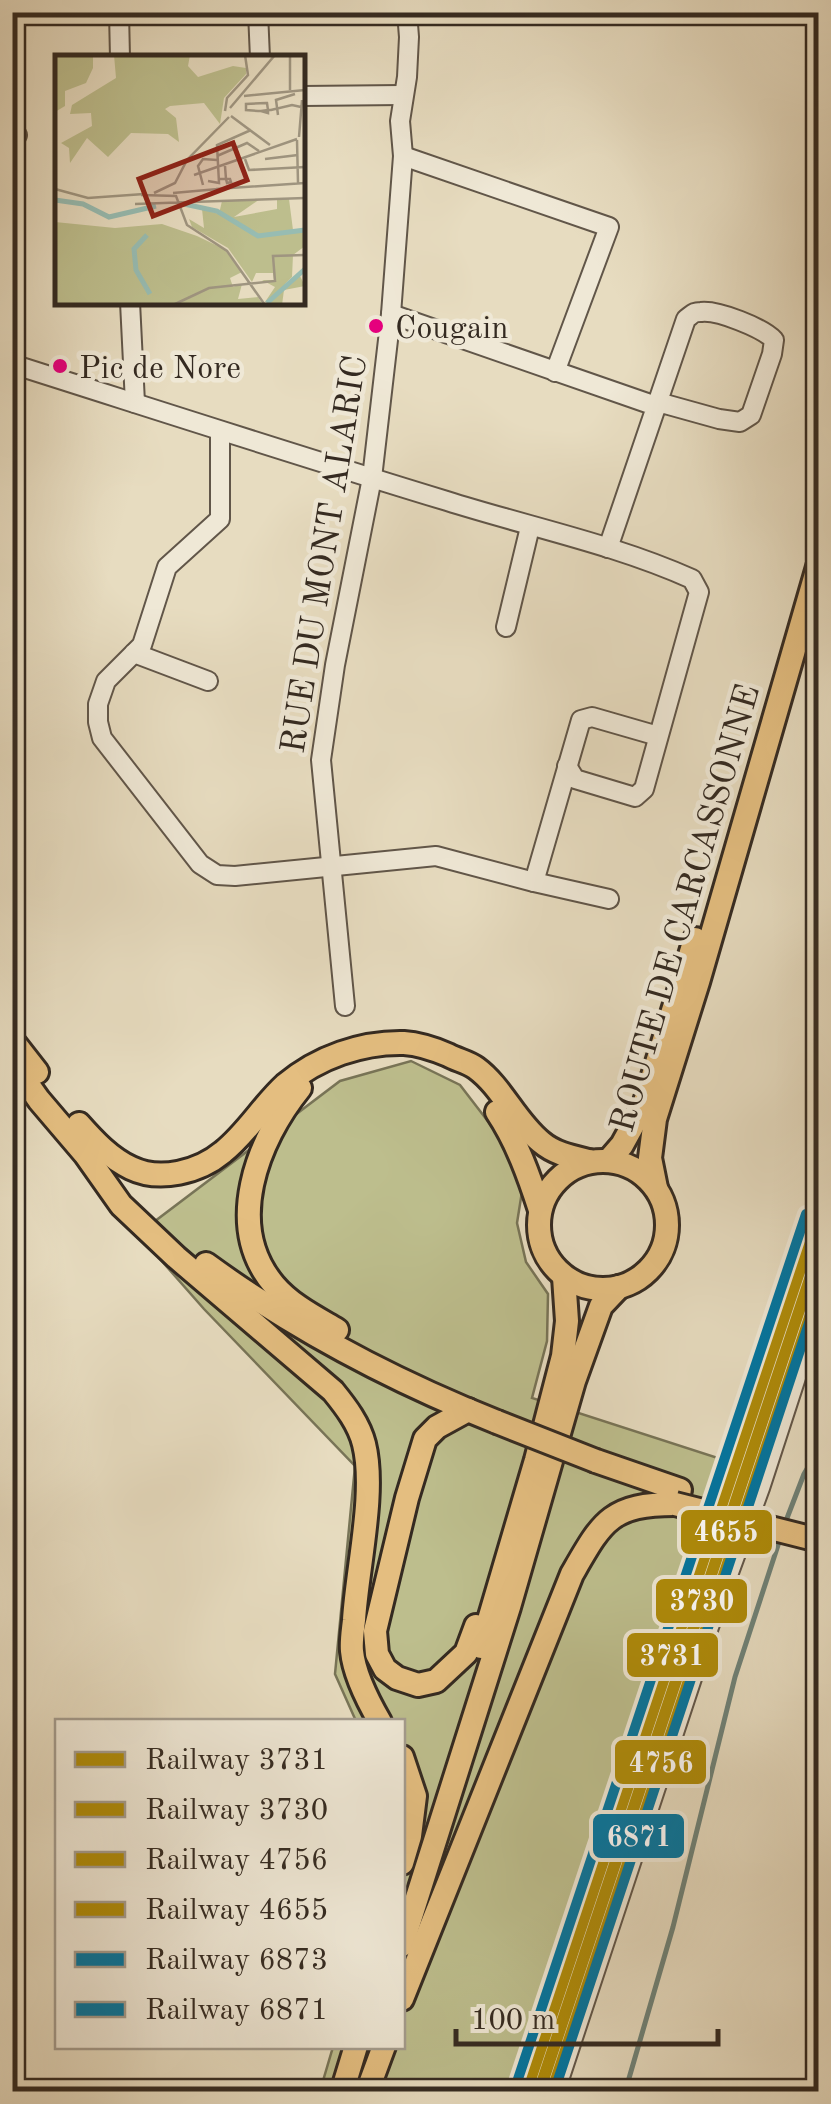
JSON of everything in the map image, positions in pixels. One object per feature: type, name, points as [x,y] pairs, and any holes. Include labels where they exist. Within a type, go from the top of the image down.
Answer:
[{"type":"main road","name":"ROUTE DE CARCASSONNE","points":[[656,1188],[650,1158],[655,1119],[818,568]]},
{"type":"main road","name":"ROUTE DE CARCASSONNE","points":[[599,1161],[622,1146],[644,1105],[698,930],[794,647]]},
{"type":"main road","points":[[12,1040],[99,1147],[132,1170],[161,1175],[192,1170],[223,1153],[286,1084],[323,1060],[382,1043],[431,1048],[473,1066],[491,1081],[542,1143],[561,1154],[627,1165],[644,1174],[656,1188],[667,1216],[667,1235],[661,1253],[636,1280],[602,1290],[564,1277],[543,1249],[539,1230],[540,1210],[558,1179],[572,1168],[599,1161]]},
{"type":"main road","points":[[454,1058],[478,1084],[508,1130],[540,1210]]},
{"type":"main road","points":[[323,1060],[285,1106],[254,1171],[249,1221],[259,1262],[272,1283],[302,1308],[468,1410]]},
{"type":"main road","points":[[12,1062],[121,1205],[333,1391],[357,1426],[367,1466],[352,1653],[368,1702],[378,1719]]},
{"type":"main road","points":[[85,1154],[167,1234],[247,1294],[352,1355],[468,1410],[677,1497],[818,1540]]},
{"type":"main road","points":[[405,1887],[536,1460],[563,1356],[568,1322],[564,1277]]},
{"type":"main road","points":[[405,1935],[509,1606],[580,1362],[602,1306],[619,1288]]},
{"type":"main road","points":[[468,1410],[436,1427],[424,1439],[408,1498],[375,1631],[377,1654],[385,1669],[397,1678],[418,1684],[436,1681],[466,1653],[536,1460]]},
{"type":"main road","points":[[405,1992],[572,1574],[603,1523],[628,1508],[677,1497],[818,1530]]},
{"type":"main road","points":[[405,1767],[414,1796],[405,1853]]},
{"type":"main road","points":[[349,2084],[355,2049]]},
{"type":"main road","points":[[349,2084],[369,2049]]},
{"type":"main road","points":[[367,2092],[383,2049]]},
{"type":"street","points":[[119,12],[120,55]]},
{"type":"street","points":[[258,12],[260,55]]},
{"type":"street","name":"RUE DU MONT ALARIC","points":[[345,1006],[321,760],[334,665],[372,478],[391,314],[403,156],[400,120],[407,76],[407,12]]},
{"type":"street","points":[[305,96],[402,95]]},
{"type":"street","points":[[403,156],[609,226],[555,372]]},
{"type":"street","points":[[130,305],[134,403]]},
{"type":"street","points":[[391,314],[650,404],[658,403],[740,422],[751,415],[772,354],[774,340],[765,330],[708,312],[696,312],[686,319],[658,403],[608,548]]},
{"type":"street","points":[[12,364],[608,548],[692,580],[699,592],[644,789],[635,797],[575,779],[567,766]]},
{"type":"street","points":[[220,430],[220,519],[167,568],[142,645],[106,681],[98,704],[102,738],[200,864],[216,875],[235,876],[436,856],[609,899]]},
{"type":"street","points":[[506,627],[530,527]]},
{"type":"street","points":[[134,653],[208,681]]},
{"type":"street","points":[[534,882],[581,720],[592,717],[658,736]]},
{"type":"street","points":[[555,2092],[818,1310]]},
{"type":"green space","points":[[411,1061],[460,1085],[500,1137],[524,1179],[517,1223],[526,1262],[548,1294],[547,1341],[532,1398],[721,1459],[511,2091],[320,2091],[332,2049],[405,2049],[405,1719],[355,1719],[335,1674],[355,1466],[204,1309],[138,1234],[340,1081]]},
{"type":"waterway","points":[[784,1526],[818,1450]]},
{"type":"waterway","points":[[625,2092],[673,1927],[735,1677],[781,1536]]},
{"type":"rail line","name":"6873","points":[[515,2088],[806,1214]]},
{"type":"rail line","name":"3731","points":[[527,2092],[818,1218]]},
{"type":"rail line","name":"3730","points":[[538,2092],[818,1252]]},
{"type":"rail line","name":"4655","points":[[540,2092],[818,1256]]},
{"type":"rail line","name":"4756","points":[[551,2092],[818,1290]]},
{"type":"rail line","name":"6871","points":[[554,2092],[818,1296]]},
{"type":"place","name":"Cougain","points":[[376,326]]},
{"type":"place","name":"Pic de Nore","points":[[60,366]]}]
